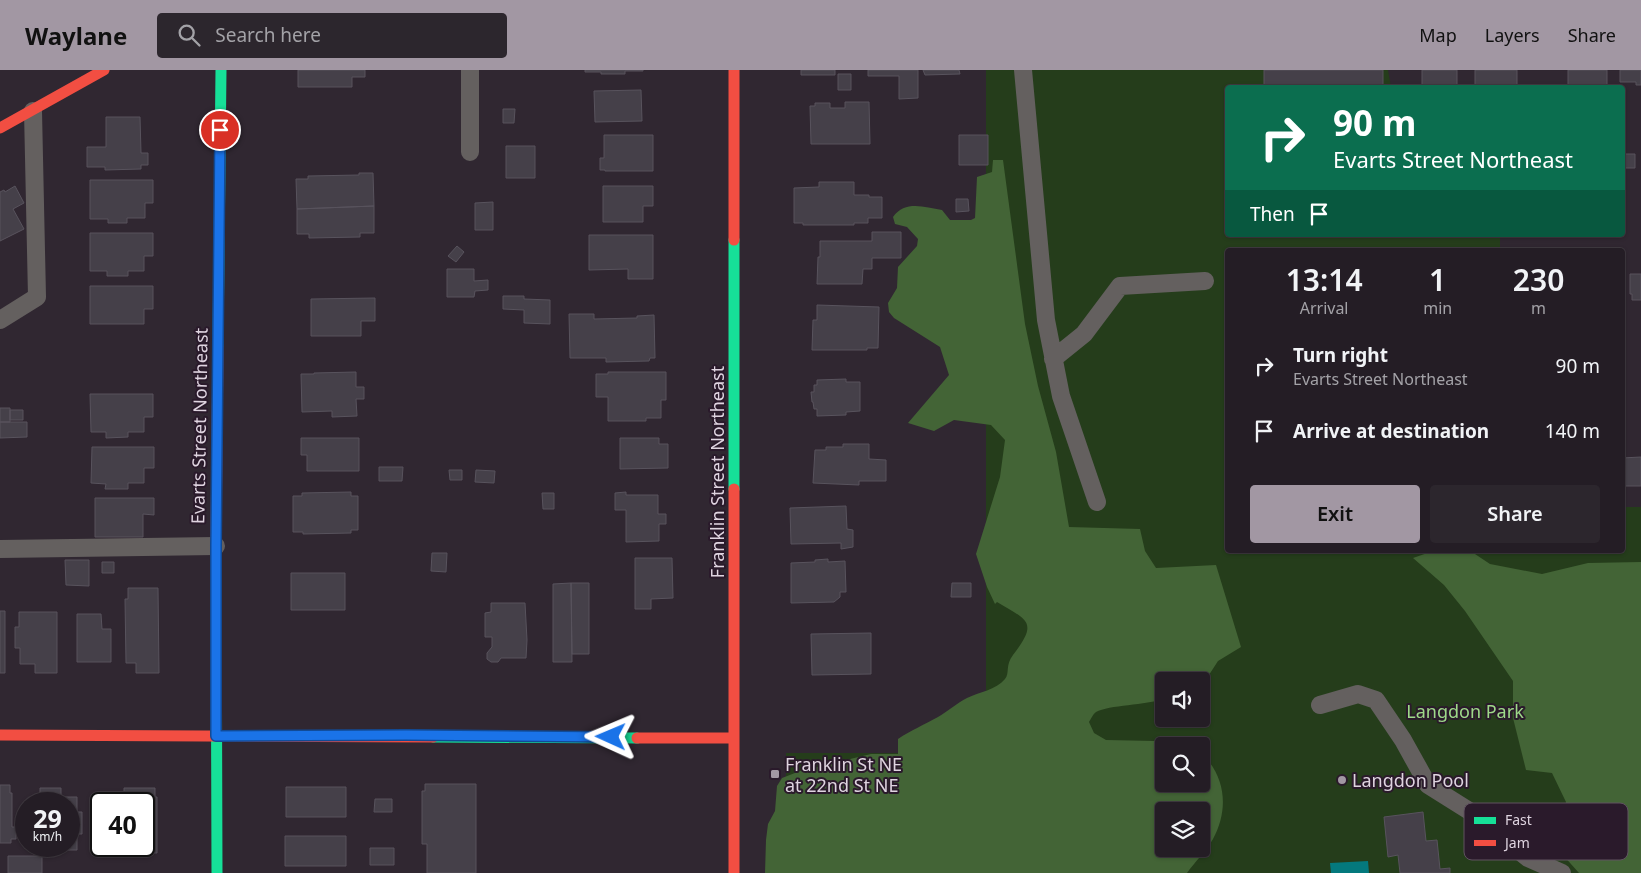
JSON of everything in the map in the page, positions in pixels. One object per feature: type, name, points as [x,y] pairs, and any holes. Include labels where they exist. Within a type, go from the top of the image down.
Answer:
[{"type":"street","points":[[0,128],[104,70]]},
{"type":"street","name":"Evarts Street Northeast","points":[[217,873],[216,546],[221,70]]},
{"type":"street","name":"Franklin Street Northeast","points":[[734,70],[734,873]]},
{"type":"street","points":[[0,735],[406,735],[734,738]]},
{"type":"lane","points":[[470,70],[470,152]]},
{"type":"lane","points":[[1023,70],[1046,320],[1061,396],[1097,502]]},
{"type":"lane","points":[[0,320],[36,297],[33,110]]},
{"type":"lane","points":[[1053,359],[1084,334],[1120,286],[1205,281]]},
{"type":"lane","points":[[0,549],[216,546]]},
{"type":"lane","points":[[1320,704],[1358,694],[1376,700],[1403,740],[1428,785],[1464,808]]},
{"type":"lane","points":[[1533,860],[1562,873]]},
{"type":"green space","name":"Langdon Park","points":[[986,70],[1388,70],[1391,85],[1225,85],[1225,237],[1500,237],[1500,248],[1225,248],[1225,553],[1625,553],[1625,507],[1641,507],[1641,873],[786,873],[786,753],[974,753],[986,742]]},
{"type":"green space","points":[[993,160],[1003,160],[1025,324],[1038,386],[1056,452],[1069,527],[1140,529],[1145,551],[1156,568],[1216,565],[1241,647],[1218,661],[1210,673],[1155,672],[1155,701],[1102,710],[1095,713],[1089,722],[1094,733],[1106,740],[1155,741],[1155,792],[1210,792],[1210,763],[1216,772],[1222,794],[1223,805],[1218,828],[1210,843],[1210,802],[1155,802],[1155,857],[1199,857],[1187,873],[765,873],[768,824],[775,811],[777,786],[782,778],[800,771],[871,754],[898,754],[898,739],[938,717],[963,700],[1001,683],[1006,677],[1011,659],[1026,635],[1026,623],[1023,618],[997,602],[995,604],[976,554],[1000,477],[1005,440],[991,425],[954,420],[934,431],[908,423],[949,375],[940,347],[894,318],[889,312],[888,303],[897,288],[898,267],[917,246],[918,239],[907,227],[895,224],[893,217],[903,208],[922,206],[942,210],[950,220],[971,220],[975,218],[977,177],[992,172]]},
{"type":"green space","points":[[1427,553],[1474,553],[1490,564],[1542,574],[1588,563],[1641,562],[1641,873],[1579,873],[1567,860],[1628,860],[1628,803],[1566,803],[1552,773],[1526,770],[1513,718],[1513,681],[1465,611],[1444,585],[1413,558]]},
{"type":"water","points":[[1368,861],[1369,873],[1331,873],[1330,863]]},
{"type":"building","points":[[298,70],[365,70],[365,77],[352,77],[352,87],[298,87]]},
{"type":"building","points":[[585,70],[643,71],[625,71],[625,74],[601,74],[601,72],[585,72]]},
{"type":"building","points":[[801,70],[835,70],[835,75],[801,75]]},
{"type":"building","points":[[868,70],[918,70],[918,98],[899,99],[899,76],[868,76]]},
{"type":"building","points":[[923,70],[959,70],[960,74],[925,75]]},
{"type":"building","points":[[1264,70],[1383,70],[1383,85],[1264,85]]},
{"type":"building","points":[[1422,70],[1457,70],[1457,85],[1422,85]]},
{"type":"building","points":[[1475,70],[1517,70],[1517,85],[1475,85]]},
{"type":"building","points":[[1568,70],[1607,70],[1607,85],[1568,85]]},
{"type":"building","points":[[1620,70],[1641,70],[1641,85],[1636,85],[1636,82],[1620,82]]},
{"type":"building","points":[[838,74],[851,74],[851,90],[838,90]]},
{"type":"building","points":[[641,90],[642,121],[595,122],[594,91]]},
{"type":"building","points":[[845,102],[869,102],[870,144],[811,144],[810,106],[815,106],[815,103],[830,103],[830,108],[845,108]]},
{"type":"building","points":[[503,109],[515,109],[514,123],[503,123]]},
{"type":"building","points":[[106,117],[140,117],[141,153],[148,153],[148,165],[141,165],[141,169],[105,170],[105,167],[87,167],[87,147],[106,147]]},
{"type":"building","points":[[604,135],[653,135],[653,171],[600,170],[600,158],[604,158]]},
{"type":"building","points":[[959,135],[988,135],[988,165],[959,165]]},
{"type":"building","points":[[506,146],[535,146],[535,178],[506,178]]},
{"type":"building","points":[[1625,154],[1635,154],[1635,168],[1625,168]]},
{"type":"building","points":[[359,173],[373,173],[374,206],[297,209],[296,179],[308,179],[308,176],[359,175]]},
{"type":"building","points":[[90,180],[153,180],[153,203],[145,203],[145,218],[127,218],[127,223],[108,223],[108,219],[90,219]]},
{"type":"building","points":[[819,182],[854,182],[854,195],[882,197],[882,218],[868,218],[868,223],[854,223],[854,225],[803,225],[803,223],[794,223],[794,188],[819,187]]},
{"type":"building","points":[[15,186],[24,203],[13,209],[24,229],[0,241],[0,192],[4,190],[5,192]]},
{"type":"building","points":[[603,186],[653,186],[653,206],[643,206],[643,222],[603,222]]},
{"type":"building","points":[[956,199],[968,199],[969,211],[956,212]]},
{"type":"building","points":[[493,202],[493,230],[475,230],[475,203]]},
{"type":"building","points":[[374,206],[374,233],[360,233],[360,237],[309,238],[309,234],[297,234],[297,209]]},
{"type":"building","points":[[872,232],[901,232],[901,258],[872,258],[872,269],[863,269],[862,284],[817,284],[820,241],[872,241]]},
{"type":"building","points":[[90,233],[153,233],[153,256],[144,256],[144,271],[128,271],[128,276],[107,276],[107,271],[90,271]]},
{"type":"building","points":[[589,235],[653,235],[653,279],[628,279],[628,269],[589,270]]},
{"type":"building","points":[[457,246],[464,252],[456,262],[448,256]]},
{"type":"building","points":[[447,269],[474,269],[474,281],[488,280],[488,290],[475,291],[474,297],[447,297]]},
{"type":"building","points":[[1630,274],[1641,274],[1641,300],[1632,300],[1632,294],[1630,294]]},
{"type":"building","points":[[90,286],[153,286],[153,309],[144,309],[144,324],[90,324]]},
{"type":"building","points":[[503,296],[524,296],[524,299],[550,300],[550,324],[524,323],[524,310],[503,309]]},
{"type":"building","points":[[375,298],[375,321],[361,321],[361,336],[311,336],[311,299]]},
{"type":"building","points":[[817,305],[879,307],[878,348],[867,348],[867,350],[812,350],[813,320],[817,320]]},
{"type":"building","points":[[569,314],[594,314],[594,319],[637,318],[637,316],[654,315],[655,358],[650,358],[649,361],[606,362],[606,358],[570,358]]},
{"type":"building","points":[[356,372],[356,387],[364,387],[364,399],[356,399],[357,416],[332,417],[332,411],[302,412],[301,374]]},
{"type":"building","points":[[608,372],[666,372],[666,400],[661,400],[661,418],[646,418],[646,421],[608,421],[608,397],[596,397],[596,374],[608,374]]},
{"type":"building","points":[[846,379],[846,382],[860,382],[860,411],[846,412],[846,415],[817,416],[817,409],[814,409],[811,392],[814,392],[814,385],[817,385],[817,380]]},
{"type":"building","points":[[90,394],[153,394],[153,417],[144,417],[144,432],[128,432],[128,437],[106,438],[106,432],[91,432]]},
{"type":"building","points":[[0,408],[10,408],[10,422],[0,422]]},
{"type":"building","points":[[10,410],[23,410],[23,420],[10,420]]},
{"type":"building","points":[[0,422],[27,422],[27,437],[0,438]]},
{"type":"building","points":[[301,438],[359,438],[359,471],[307,471],[307,455],[301,455]]},
{"type":"building","points":[[620,438],[659,438],[659,444],[668,444],[668,468],[620,469]]},
{"type":"building","points":[[843,444],[869,444],[869,459],[886,460],[886,481],[859,481],[859,485],[813,483],[815,450],[826,450],[826,447],[843,447]]},
{"type":"building","points":[[92,447],[154,447],[154,468],[144,468],[144,483],[128,483],[128,489],[105,489],[106,484],[91,483]]},
{"type":"building","points":[[1641,457],[1641,486],[1625,486],[1625,458]]},
{"type":"building","points":[[379,467],[403,467],[402,481],[379,481]]},
{"type":"building","points":[[449,470],[462,470],[462,480],[450,480]]},
{"type":"building","points":[[476,470],[495,471],[494,483],[475,482]]},
{"type":"building","points":[[351,492],[351,496],[358,496],[358,530],[351,530],[351,533],[303,534],[303,532],[293,532],[293,496],[302,496],[302,493]]},
{"type":"building","points":[[626,492],[626,495],[658,495],[658,514],[666,514],[666,524],[659,524],[659,541],[626,542],[626,510],[615,510],[615,493]]},
{"type":"building","points":[[542,493],[554,493],[554,509],[543,509]]},
{"type":"building","points":[[95,498],[154,498],[154,515],[143,514],[143,537],[95,537]]},
{"type":"building","points":[[846,506],[847,529],[853,530],[853,547],[841,549],[841,543],[791,544],[790,508]]},
{"type":"building","points":[[432,553],[447,553],[446,572],[431,571]]},
{"type":"building","points":[[635,558],[672,558],[673,598],[651,599],[651,609],[635,609]]},
{"type":"building","points":[[828,559],[828,562],[845,561],[846,592],[840,592],[840,597],[834,602],[791,603],[791,563],[815,562],[815,560]]},
{"type":"building","points":[[65,560],[89,560],[89,586],[66,585]]},
{"type":"building","points":[[102,562],[114,562],[114,573],[102,573]]},
{"type":"building","points":[[291,573],[345,573],[345,610],[291,610]]},
{"type":"building","points":[[571,583],[572,662],[553,662],[553,584]]},
{"type":"building","points":[[571,583],[589,583],[589,654],[572,654]]},
{"type":"building","points":[[952,583],[971,583],[971,597],[951,597]]},
{"type":"building","points":[[128,588],[158,588],[159,673],[136,673],[136,663],[126,663],[125,599],[128,599]]},
{"type":"building","points":[[491,603],[525,603],[526,658],[501,658],[498,662],[491,662],[487,659],[487,653],[492,647],[492,637],[485,637],[485,613],[491,612]]},
{"type":"building","points":[[0,611],[5,611],[5,673],[0,673]]},
{"type":"building","points":[[19,612],[57,612],[57,673],[35,673],[35,664],[20,664],[20,648],[15,648],[15,627],[19,627]]},
{"type":"building","points":[[77,614],[101,614],[102,629],[111,629],[111,662],[77,662]]},
{"type":"building","points":[[871,633],[871,674],[812,675],[811,634]]},
{"type":"building","points":[[425,784],[476,784],[476,873],[427,873],[427,844],[422,844],[422,791],[425,791]]},
{"type":"building","points":[[0,785],[10,785],[10,793],[12,793],[12,827],[15,827],[15,839],[11,839],[11,843],[0,843]]},
{"type":"building","points":[[286,787],[346,787],[346,817],[286,817]]},
{"type":"building","points":[[40,788],[61,788],[61,792],[40,792]]},
{"type":"building","points":[[124,788],[155,788],[155,792],[124,792]]},
{"type":"building","points":[[155,797],[157,797],[157,853],[155,853]]},
{"type":"building","points":[[375,799],[392,799],[392,812],[374,812]]},
{"type":"building","points":[[80,812],[82,812],[82,834],[80,834]]},
{"type":"building","points":[[1423,812],[1426,841],[1437,840],[1440,869],[1450,868],[1450,873],[1400,873],[1398,855],[1388,857],[1384,817]]},
{"type":"building","points":[[285,836],[346,836],[346,866],[285,866]]},
{"type":"building","points":[[370,848],[394,848],[394,865],[370,865]]},
{"type":"building","points":[[8,856],[42,857],[42,873],[8,873]]},
{"type":"traffic: fast","points":[[218,346],[221,70]]},
{"type":"traffic: fast","points":[[734,240],[734,489]]},
{"type":"traffic: fast","points":[[216,541],[217,873]]},
{"type":"traffic: fast","points":[[433,737],[637,738]]},
{"type":"traffic: jam","points":[[0,128],[104,70]]},
{"type":"traffic: jam","points":[[734,70],[734,240]]},
{"type":"traffic: jam","points":[[216,541],[218,346]]},
{"type":"traffic: jam","points":[[734,489],[734,873]]},
{"type":"traffic: jam","points":[[0,735],[433,737]]},
{"type":"traffic: jam","points":[[637,738],[734,738]]},
{"type":"place","name":"Franklin St NE at 22nd St NE","points":[[775,774]]},
{"type":"place","name":"Langdon Pool","points":[[1342,780]]},
{"type":"route","points":[[220,130],[216,736],[611,737]]}]
